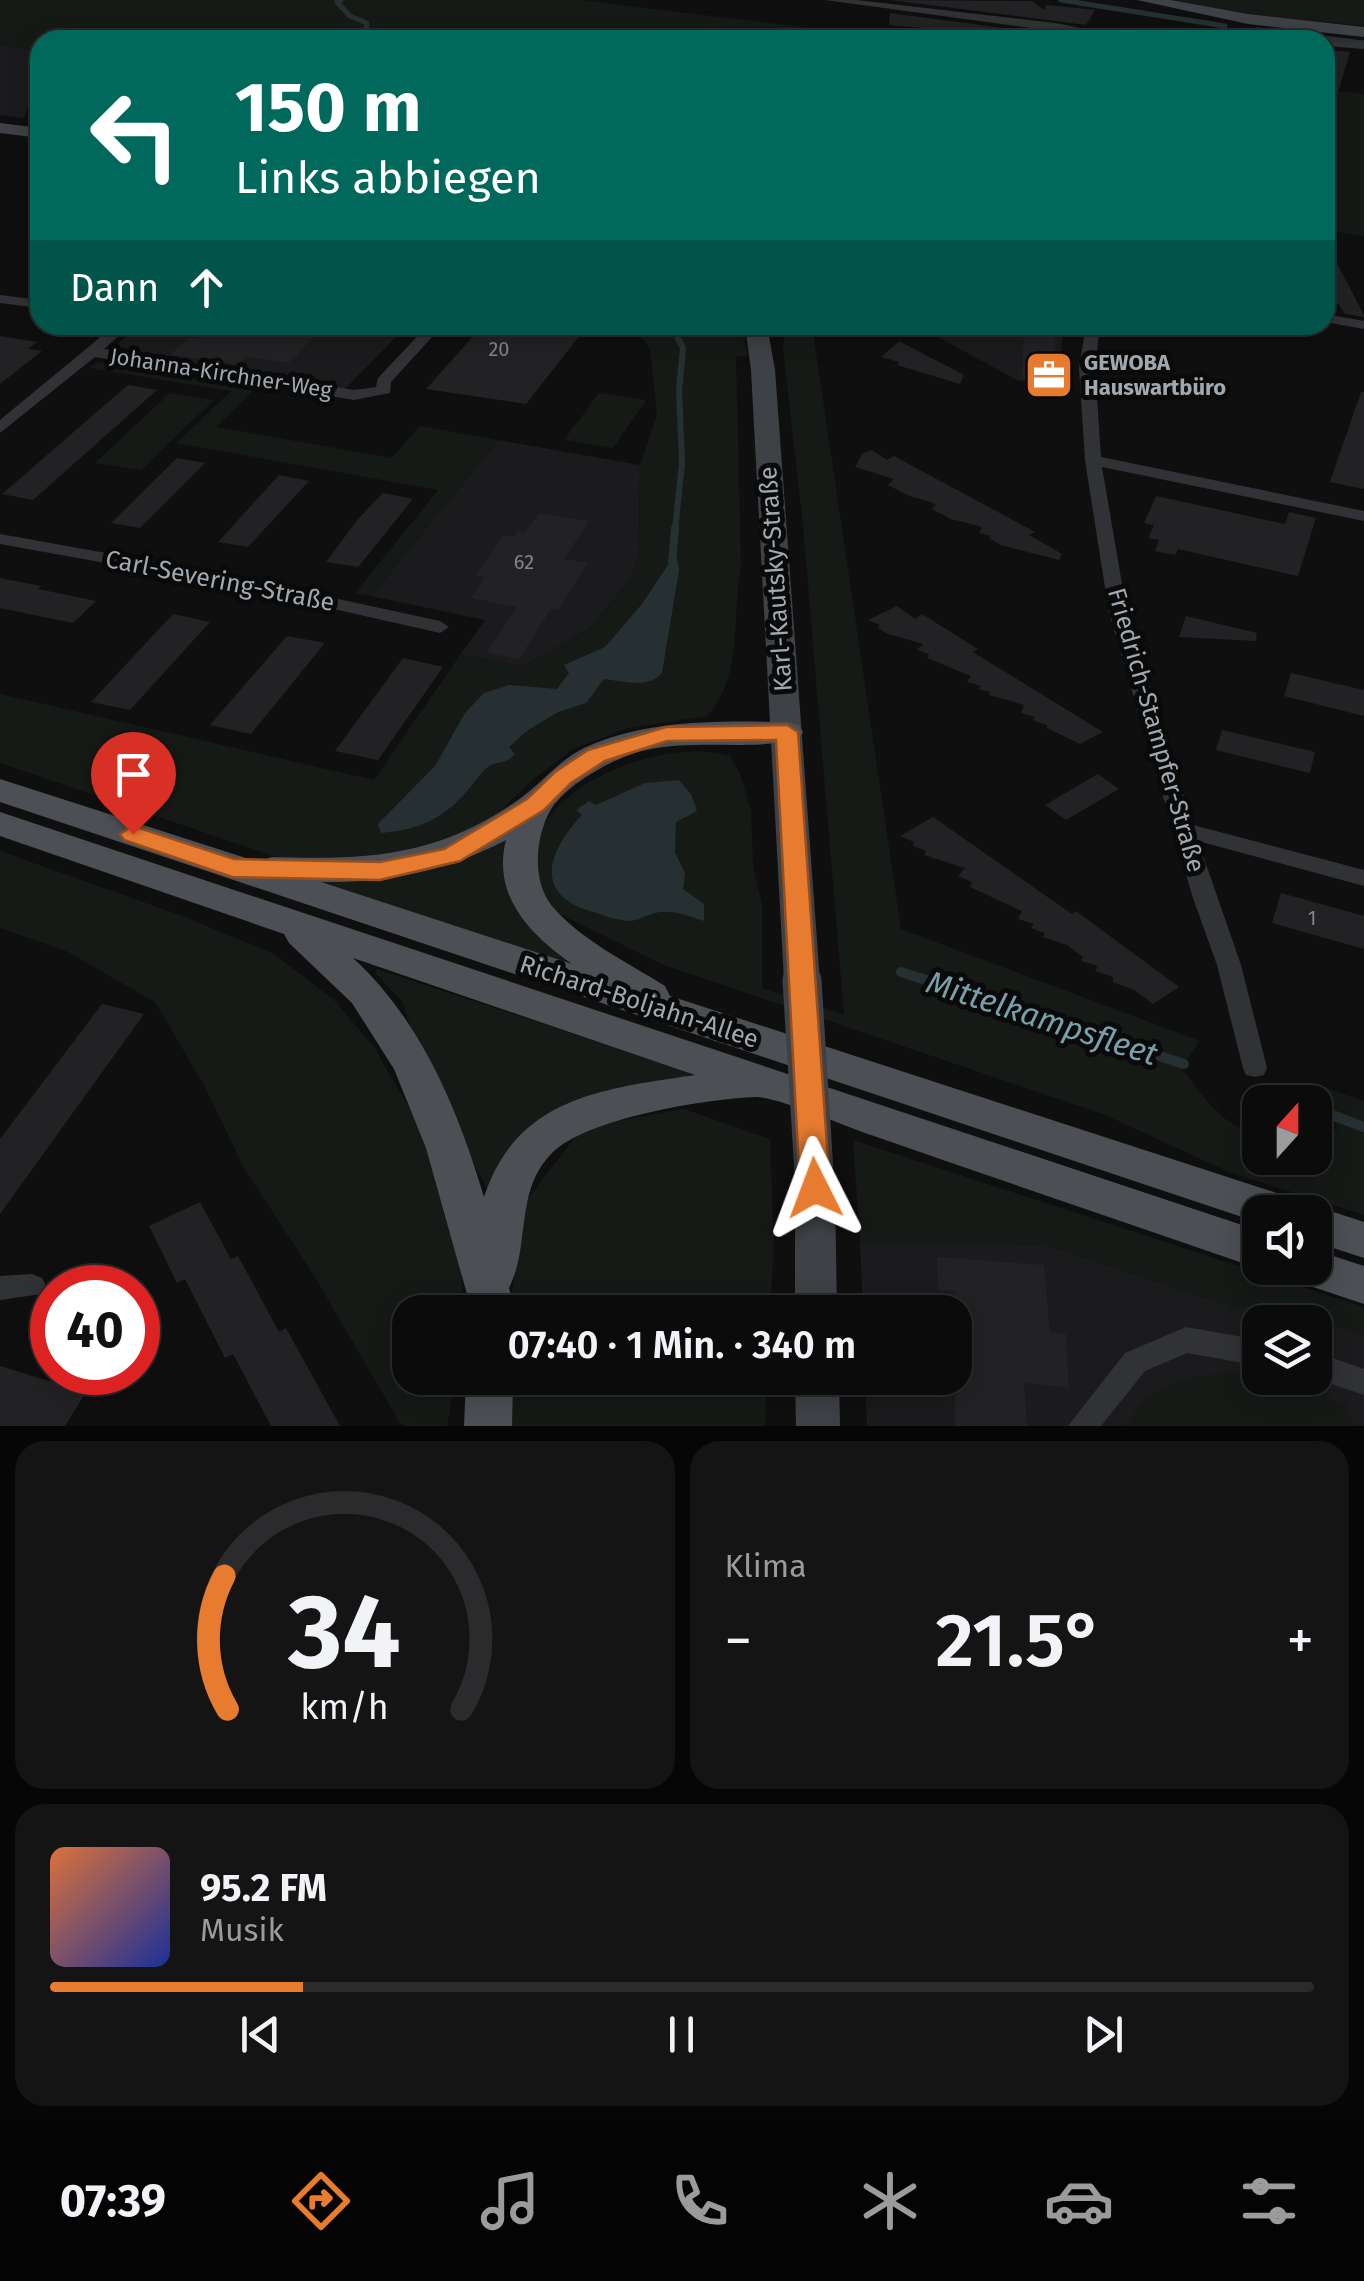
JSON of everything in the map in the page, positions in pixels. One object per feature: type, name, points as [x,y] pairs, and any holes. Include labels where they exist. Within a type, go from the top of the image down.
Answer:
[{"type":"main road","points":[[232,868],[340,872],[412,866],[452,856],[536,805],[563,778],[596,756],[666,734],[787,732]]},
{"type":"main road","name":"Richard-Boljahn-Allee","points":[[0,790],[1242,1200]]},
{"type":"main road","points":[[536,805],[519,870],[525,896],[564,942],[608,965],[680,1016]]},
{"type":"main road","name":"Richard-Boljahn-Allee","points":[[0,824],[1242,1244]]},
{"type":"main road","points":[[291,924],[354,980],[396,1038],[424,1091],[472,1228],[488,1295]]},
{"type":"main road","points":[[492,1295],[499,1216],[514,1173],[540,1137],[575,1119],[628,1103],[758,1082]]},
{"type":"main road","points":[[1332,1230],[1364,1240]]},
{"type":"main road","points":[[1332,1275],[1364,1285]]},
{"type":"main road","points":[[488,1426],[489,1395]]},
{"type":"street","points":[[830,0],[1078,30]]},
{"type":"street","points":[[1145,0],[1248,19],[1364,32]]},
{"type":"street","points":[[1244,30],[1248,19]]},
{"type":"street","points":[[1335,44],[1364,46]]},
{"type":"street","points":[[0,128],[30,132]]},
{"type":"street","points":[[0,140],[30,143]]},
{"type":"street","points":[[0,299],[30,303]]},
{"type":"street","points":[[1335,320],[1364,325]]},
{"type":"street","points":[[0,428],[112,335]]},
{"type":"street","name":"Johanna-Kirchner-Weg","points":[[92,352],[354,395],[384,390],[383,381],[427,335]]},
{"type":"street","name":"Karl-Kautsky-Straße","points":[[758,335],[763,370],[815,1188],[816,1295]]},
{"type":"street","name":"Friedrich-Stampfer-Straße","points":[[1092,335],[1086,368],[1092,460],[1118,613],[1229,965],[1256,1068]]},
{"type":"street","points":[[1092,460],[1364,516]]},
{"type":"street","name":"Carl-Severing-Straße","points":[[0,538],[239,582],[440,626]]},
{"type":"street","points":[[1184,830],[1364,878]]},
{"type":"street","points":[[0,1288],[30,1286]]},
{"type":"street","points":[[1083,1426],[1135,1362],[1186,1340],[1242,1350]]},
{"type":"street","points":[[1332,1371],[1364,1382]]},
{"type":"street","points":[[817,1395],[818,1426]]},
{"type":"shaded area","points":[[0,0],[579,0],[829,30],[30,30],[30,50],[0,45]]},
{"type":"shaded area","points":[[1165,0],[1364,0],[1364,26],[1256,15]]},
{"type":"shaded area","points":[[0,45],[30,50],[30,101],[24,118],[0,115]]},
{"type":"shaded area","points":[[1335,91],[1364,94],[1364,236],[1335,232]]},
{"type":"shaded area","points":[[128,335],[398,335],[345,389],[109,351]]},
{"type":"shaded area","points":[[640,335],[743,335],[748,356],[736,356],[741,568],[734,645],[727,683],[707,716],[629,728],[573,749],[530,782],[486,825],[443,849],[319,864],[274,856],[0,763],[0,694],[374,780],[460,655],[523,666],[588,630],[632,578],[639,552],[640,465],[657,415],[650,349]]},
{"type":"shaded area","points":[[784,335],[813,335],[901,929],[1200,1041],[1181,1068],[1224,1118],[1242,1128],[1242,1175],[1332,1175],[1332,1130],[1337,1129],[1332,1090],[1364,1101],[1364,1215],[1332,1205],[1332,1195],[1301,1195],[1229,1172],[1103,1114],[664,965],[545,907],[534,854],[542,828],[559,805],[612,770],[643,759],[704,752],[730,756],[751,810],[753,867],[762,904],[762,988],[844,1015]]},
{"type":"shaded area","points":[[934,335],[1062,335],[1060,385],[1019,381]]},
{"type":"shaded area","points":[[96,362],[255,389],[216,427],[392,458],[420,426],[498,440],[371,596],[355,593],[438,490],[176,443],[231,391],[90,368]]},
{"type":"shaded area","points":[[170,393],[214,400],[141,470],[95,463]]},
{"type":"shaded area","points":[[599,393],[646,400],[613,448],[564,440]]},
{"type":"shaded area","points":[[498,440],[640,465],[639,552],[632,578],[588,630],[523,666],[460,655],[485,620],[371,596]]},
{"type":"shaded area","points":[[676,553],[679,570],[662,673],[643,682],[604,679],[586,703],[558,712],[528,730],[509,747],[515,754],[488,767],[457,802],[438,816],[417,826],[381,833],[378,824],[435,766],[465,713],[484,693],[509,685],[557,689],[569,673],[564,665],[605,647],[642,604]]},
{"type":"shaded area","points":[[679,780],[691,794],[697,811],[676,822],[675,853],[685,873],[683,889],[704,904],[704,921],[664,912],[619,920],[572,903],[560,893],[553,882],[552,869],[561,842],[582,815],[576,810],[589,801],[596,805],[645,783]]},
{"type":"shaded area","points":[[519,821],[517,838],[569,962],[565,965],[321,885],[327,879],[382,878],[428,867]]},
{"type":"shaded area","points":[[0,851],[185,917],[274,954],[334,1000],[374,1047],[432,1148],[460,1248],[463,1295],[392,1295],[392,1395],[452,1395],[447,1426],[404,1426],[399,1421],[313,1274],[244,1168],[204,1085],[155,1002],[66,951],[0,928]]},
{"type":"shaded area","points":[[377,969],[691,1073],[681,1080],[621,1093],[488,1190],[430,1084],[402,1001],[375,973]]},
{"type":"shaded area","points":[[684,1109],[770,1139],[774,1247],[771,1295],[512,1295],[526,1201],[583,1127]]},
{"type":"shaded area","points":[[853,1140],[1242,1267],[1242,1285],[1297,1285],[1364,1307],[1364,1335],[1332,1325],[1332,1305],[1235,1307],[1046,1245],[860,1244]]},
{"type":"shaded area","points":[[860,1244],[1046,1245],[1242,1306],[1242,1395],[1332,1395],[1332,1325],[1364,1335],[1364,1426],[867,1426],[866,1395],[972,1395],[972,1295],[862,1295]]},
{"type":"shaded area","points":[[1242,1372],[1242,1395],[1324,1395],[1347,1407],[1355,1426],[1126,1426],[1136,1411],[1161,1390],[1207,1375]]},
{"type":"shaded area","points":[[508,1395],[766,1395],[765,1426],[508,1426]]},
{"type":"building","points":[[891,0],[1032,1],[1044,10],[1047,5],[1095,10],[1086,25]]},
{"type":"building","points":[[890,13],[1019,30],[946,30],[889,25]]},
{"type":"building","points":[[1335,51],[1350,52],[1335,102]]},
{"type":"building","points":[[1335,259],[1364,317],[1345,314],[1335,299]]},
{"type":"building","points":[[316,335],[289,363],[247,357],[238,365],[170,355],[190,337]]},
{"type":"building","points":[[474,335],[580,335],[526,404],[426,389]]},
{"type":"building","points":[[1024,335],[1055,335],[1056,383],[1022,379]]},
{"type":"building","points":[[0,336],[37,342],[28,349],[42,351],[0,384]]},
{"type":"building","points":[[899,341],[964,375],[960,384],[881,357]]},
{"type":"building","points":[[128,385],[157,390],[33,500],[2,494]]},
{"type":"building","points":[[1364,392],[1364,489],[1330,482]]},
{"type":"building","points":[[872,450],[887,460],[894,456],[1035,532],[1029,535],[1062,554],[1059,560],[1001,545],[991,536],[979,533],[982,527],[951,519],[932,509],[936,504],[888,485],[894,479],[855,467],[863,453]]},
{"type":"building","points":[[177,458],[205,463],[140,528],[111,523]]},
{"type":"building","points":[[279,475],[309,481],[248,547],[218,542]]},
{"type":"building","points":[[383,493],[413,499],[358,567],[326,562],[358,519]]},
{"type":"building","points":[[1156,496],[1285,524],[1289,512],[1316,518],[1298,576],[1178,549],[1175,555],[1155,551],[1159,540],[1148,538],[1154,525],[1144,523]]},
{"type":"building","points":[[539,513],[589,521],[564,559],[588,563],[558,610],[551,609],[519,659],[486,653],[517,607],[471,598],[485,577],[475,575],[504,535],[514,537],[518,531],[525,532]]},
{"type":"building","points":[[0,578],[96,601],[73,623],[0,608]]},
{"type":"building","points":[[897,606],[915,619],[922,614],[978,649],[973,652],[1103,732],[1080,744],[1021,713],[1024,705],[989,695],[990,692],[978,689],[981,686],[967,682],[971,676],[927,658],[929,654],[917,650],[923,644],[888,634],[868,620]]},
{"type":"building","points":[[173,614],[210,622],[130,710],[91,702]]},
{"type":"building","points":[[1186,616],[1257,633],[1256,641],[1179,637]]},
{"type":"building","points":[[287,636],[325,643],[251,734],[210,725]]},
{"type":"building","points":[[403,658],[443,667],[378,760],[335,751]]},
{"type":"building","points":[[1291,673],[1364,690],[1364,716],[1284,696]]},
{"type":"building","points":[[1222,730],[1315,752],[1310,773],[1216,750]]},
{"type":"building","points":[[1098,774],[1119,789],[1066,820],[1045,805]]},
{"type":"building","points":[[933,817],[1072,914],[1076,911],[1179,987],[1153,1004],[1134,990],[1113,982],[1113,977],[1095,971],[1098,966],[1081,961],[1083,957],[1067,945],[1043,937],[1045,933],[1031,928],[1034,924],[1018,919],[1022,911],[970,887],[972,882],[958,876],[965,868],[924,855],[926,851],[900,836]]},
{"type":"building","points":[[1281,893],[1364,916],[1364,949],[1272,923]]},
{"type":"building","points":[[102,1004],[144,1014],[0,1214],[0,1139]]},
{"type":"building","points":[[200,1202],[231,1259],[238,1256],[279,1332],[286,1328],[340,1426],[271,1426],[233,1354],[225,1358],[185,1279],[177,1283],[149,1226]]},
{"type":"building","points":[[937,1257],[1044,1265],[1050,1332],[1066,1334],[1069,1388],[1024,1383],[1027,1426],[955,1426],[955,1395],[972,1395],[972,1295],[938,1290]]},
{"type":"building","points":[[0,1366],[30,1375],[30,1395],[84,1395],[65,1426],[0,1426]]},
{"type":"waterway","name":"Mittelkampsfleet","points":[[341,0],[337,2],[350,16],[367,23],[366,29]]},
{"type":"waterway","points":[[1061,0],[1225,26]]},
{"type":"waterway","points":[[1335,39],[1364,43]]},
{"type":"waterway","name":"Mittelkampsfleet","points":[[675,530],[682,463],[679,390],[683,348],[676,335]]},
{"type":"waterway","name":"Mittelkampsfleet","points":[[672,561],[675,528]]},
{"type":"waterway","name":"Mittelkampsfleet","points":[[901,972],[1184,1064]]},
{"type":"waterway","name":"Mittelkampsfleet","points":[[1335,1116],[1364,1127]]},
{"type":"place","name":"GEWOBA Hauswartbüro","points":[[1049,375]]},
{"type":"route","points":[[133,834],[232,868],[380,871],[452,856],[536,805],[563,778],[596,756],[666,734],[787,732],[815,1188]]}]
